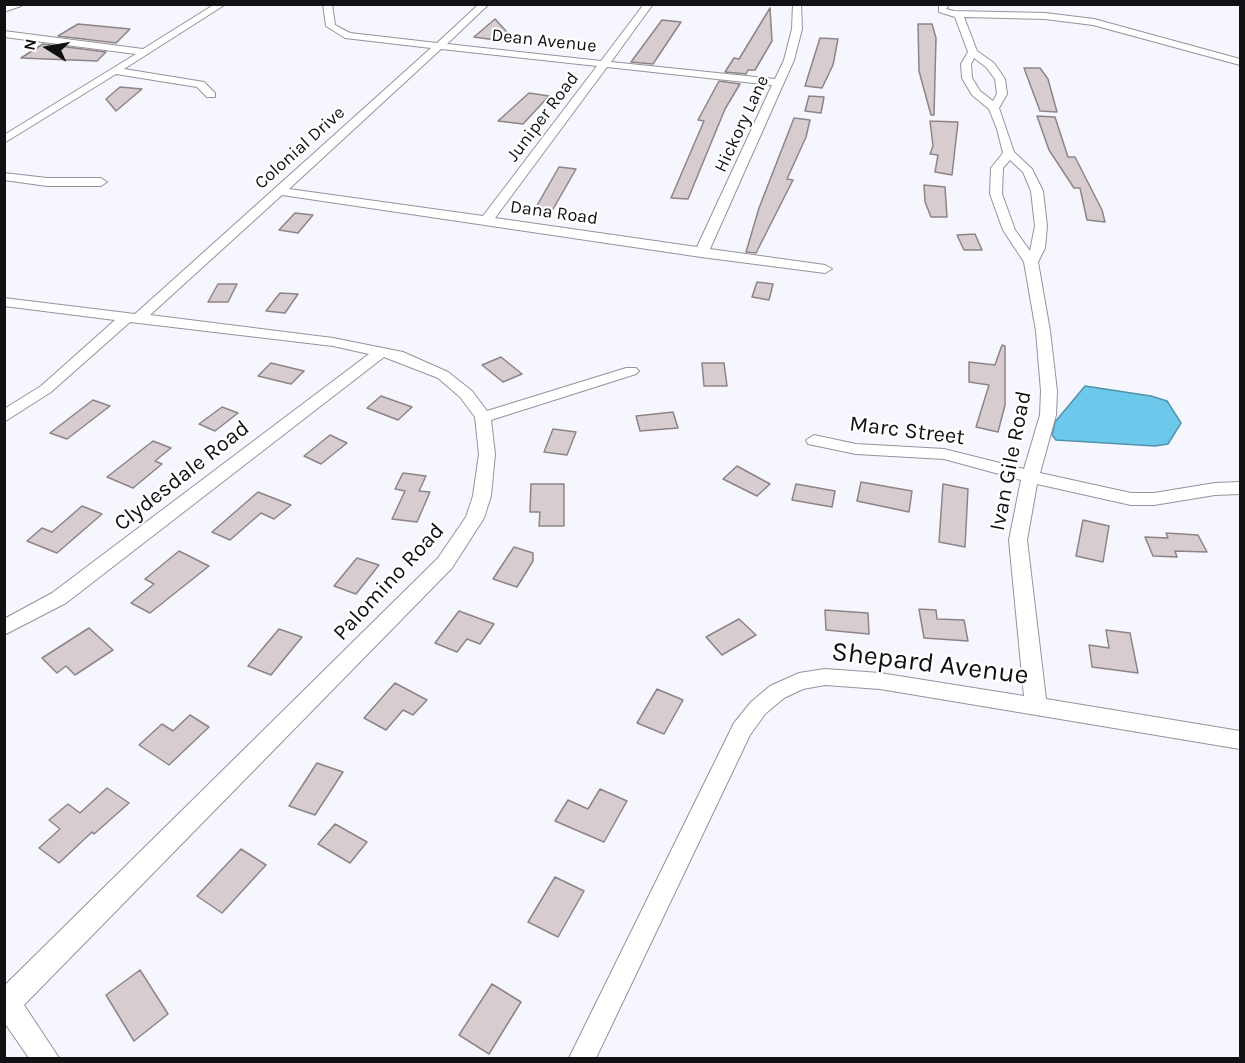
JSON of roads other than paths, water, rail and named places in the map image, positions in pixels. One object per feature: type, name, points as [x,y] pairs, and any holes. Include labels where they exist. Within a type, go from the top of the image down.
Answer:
[{"type":"street","points":[[4,9],[18,4]]},
{"type":"street","points":[[4,140],[75,98],[222,4]]},
{"type":"street","name":"Dean Avenue","points":[[327,4],[332,26],[340,33],[779,83]]},
{"type":"street","name":"Colonial Drive","points":[[4,417],[46,389],[133,318],[279,191],[485,4]]},
{"type":"street","name":"Juniper Road","points":[[486,221],[649,4]]},
{"type":"street","name":"Hickory Lane","points":[[701,253],[779,83],[794,44],[797,4]]},
{"type":"street","points":[[946,4],[942,6],[942,10],[1045,16],[1095,22],[1240,62]]},
{"type":"street","points":[[962,11],[973,52],[990,65],[1000,79],[1002,94],[994,108]]},
{"type":"street","points":[[4,34],[145,52]]},
{"type":"street","name":"Ivan Gile Road","points":[[973,52],[966,64],[967,78],[976,93],[994,108],[1003,129],[1009,153],[1028,171],[1039,198],[1040,240],[1031,262]]},
{"type":"street","points":[[114,71],[200,84],[211,94]]},
{"type":"street","name":"Ivan Gile Road","points":[[1009,153],[997,168],[998,201],[1013,238],[1031,262],[1043,331],[1049,391],[1048,415],[1030,477],[1018,540],[1036,706]]},
{"type":"street","points":[[4,176],[47,182],[100,182]]},
{"type":"street","name":"Dana Road","points":[[279,191],[825,269]]},
{"type":"street","points":[[4,303],[382,351],[443,375],[466,394],[483,417],[631,371]]},
{"type":"street","name":"Clydesdale Road","points":[[4,628],[59,598],[382,351]]},
{"type":"street","name":"Palomino Road","points":[[6,1001],[445,563],[475,518],[482,496],[487,454],[483,417]]},
{"type":"street","name":"Marc Street","points":[[814,440],[855,449],[944,454],[1030,477],[1131,499],[1154,499],[1215,489],[1240,488]]},
{"type":"street","name":"Shepard Avenue","points":[[582,1059],[742,729],[758,708],[777,692],[799,681],[825,677],[852,678],[1240,740]]},
{"type":"street","points":[[6,1001],[45,1059]]},
{"type":"water","points":[[1085,386],[1151,396],[1167,401],[1181,423],[1168,444],[1155,446],[1056,440],[1052,435],[1055,422]]}]
